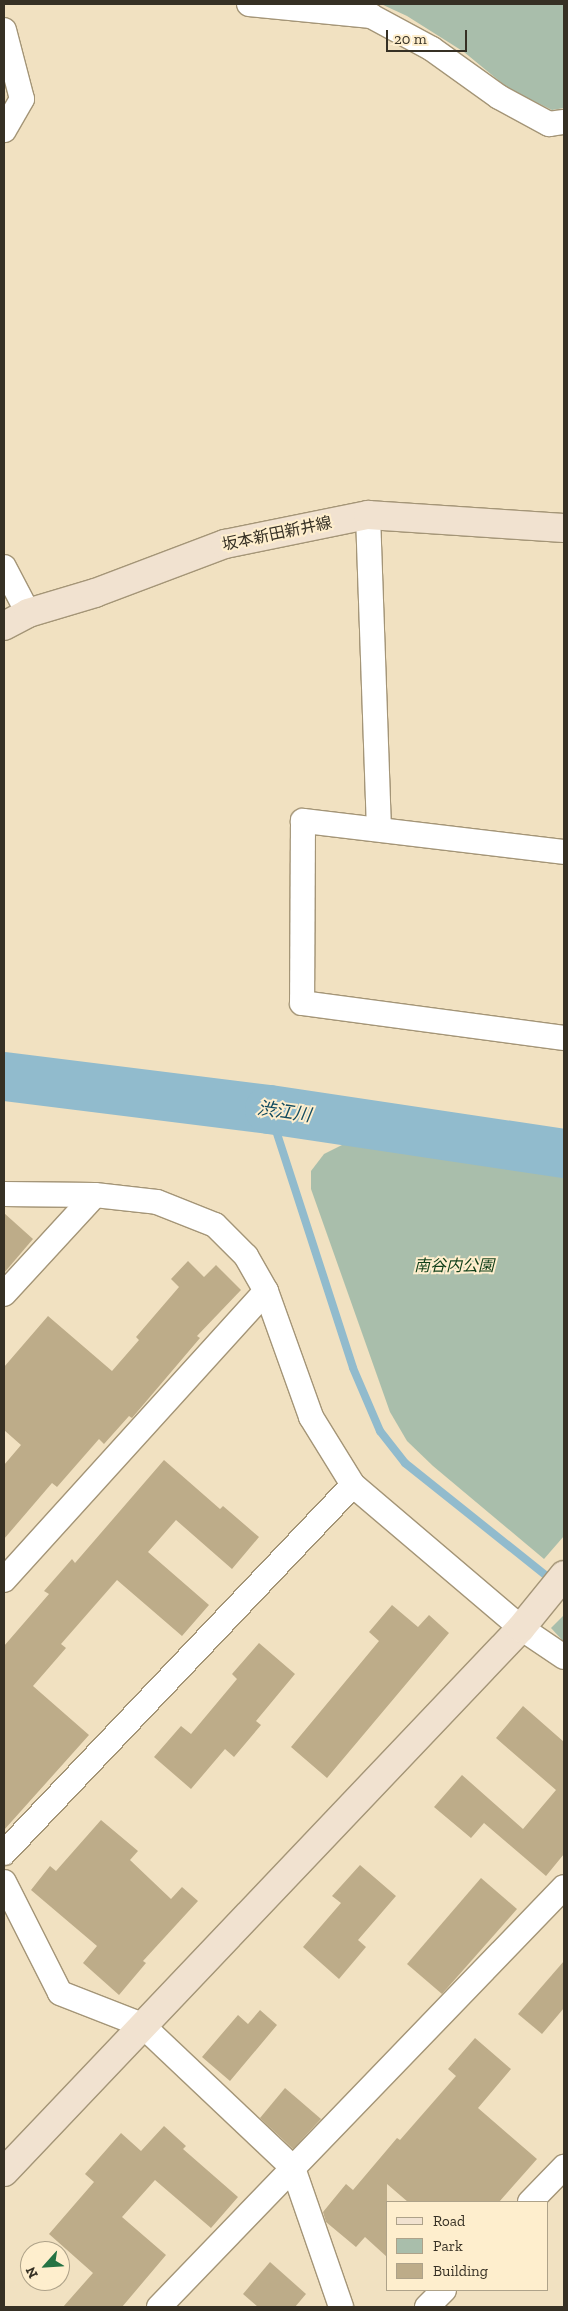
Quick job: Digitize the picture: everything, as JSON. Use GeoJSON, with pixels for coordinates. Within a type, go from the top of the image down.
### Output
{"type":"FeatureCollection","features":[{"type":"Feature","properties":{"kind":"street"},"geometry":{"type":"LineString","coordinates":[[249,4],[371,16],[432,49],[499,97],[548,124],[564,122]]}},
{"type":"Feature","properties":{"kind":"street"},"geometry":{"type":"LineString","coordinates":[[4,30],[22,99],[4,130]]}},
{"type":"Feature","properties":{"kind":"street"},"geometry":{"type":"LineString","coordinates":[[368,515],[380,829]]}},
{"type":"Feature","properties":{"kind":"street","name":"坂本新田新井線"},"geometry":{"type":"LineString","coordinates":[[4,626],[28,613],[94,593],[225,544],[368,515],[564,528]]}},
{"type":"Feature","properties":{"kind":"street"},"geometry":{"type":"LineString","coordinates":[[4,567],[28,613]]}},
{"type":"Feature","properties":{"kind":"street"},"geometry":{"type":"LineString","coordinates":[[564,852],[303,821],[302,1003],[564,1038]]}},
{"type":"Feature","properties":{"kind":"street"},"geometry":{"type":"LineString","coordinates":[[4,1194],[95,1195],[157,1202],[215,1225],[246,1256],[266,1291],[310,1417],[353,1485],[528,1619],[564,1657]]}},
{"type":"Feature","properties":{"kind":"street"},"geometry":{"type":"LineString","coordinates":[[4,1294],[95,1195]]}},
{"type":"Feature","properties":{"kind":"street"},"geometry":{"type":"LineString","coordinates":[[4,1580],[266,1291]]}},
{"type":"Feature","properties":{"kind":"street"},"geometry":{"type":"LineString","coordinates":[[4,1853],[353,1485]]}},
{"type":"Feature","properties":{"kind":"street"},"geometry":{"type":"LineString","coordinates":[[4,2172],[528,1619],[564,1575]]}},
{"type":"Feature","properties":{"kind":"street"},"geometry":{"type":"LineString","coordinates":[[4,1882],[60,1993],[142,2026],[293,2168],[341,2307]]}},
{"type":"Feature","properties":{"kind":"street"},"geometry":{"type":"LineString","coordinates":[[159,2307],[564,1887]]}},
{"type":"Feature","properties":{"kind":"street"},"geometry":{"type":"LineString","coordinates":[[531,2201],[564,2168]]}},
{"type":"Feature","properties":{"kind":"street"},"geometry":{"type":"LineString","coordinates":[[426,2307],[443,2291]]}},
{"type":"Feature","properties":{"kind":"green space"},"geometry":{"type":"Polygon","coordinates":[[[381,4],[564,4],[564,108],[552,110],[509,89],[464,52],[407,16],[381,4]]]}},
{"type":"Feature","properties":{"kind":"green space","name":"南谷内公園"},"geometry":{"type":"Polygon","coordinates":[[[356,1138],[564,1169],[564,1536],[544,1559],[433,1466],[407,1441],[390,1412],[311,1189],[311,1171],[324,1154],[356,1138]]]}},
{"type":"Feature","properties":{"kind":"green space"},"geometry":{"type":"Polygon","coordinates":[[[564,1615],[564,1642],[551,1628],[564,1615]]]}},
{"type":"Feature","properties":{"kind":"building"},"geometry":{"type":"Polygon","coordinates":[[[4,1213],[33,1239],[4,1273],[4,1213]]]}},
{"type":"Feature","properties":{"kind":"building"},"geometry":{"type":"Polygon","coordinates":[[[188,1261],[204,1277],[216,1265],[241,1290],[197,1336],[200,1338],[132,1418],[129,1416],[104,1444],[99,1439],[57,1487],[52,1483],[4,1539],[4,1465],[21,1445],[4,1430],[4,1367],[48,1316],[112,1371],[139,1340],[136,1337],[179,1287],[171,1279],[188,1261]]]}},
{"type":"Feature","properties":{"kind":"building"},"geometry":{"type":"Polygon","coordinates":[[[164,1460],[220,1509],[223,1506],[259,1537],[232,1569],[176,1520],[148,1552],[209,1605],[182,1636],[117,1580],[61,1644],[66,1648],[33,1686],[89,1735],[4,1830],[4,1646],[49,1594],[44,1591],[72,1559],[75,1563],[164,1460]]]}},
{"type":"Feature","properties":{"kind":"building"},"geometry":{"type":"Polygon","coordinates":[[[392,1605],[418,1627],[429,1615],[449,1633],[327,1778],[291,1747],[379,1641],[369,1632],[392,1605]]]}},
{"type":"Feature","properties":{"kind":"building"},"geometry":{"type":"Polygon","coordinates":[[[259,1643],[295,1674],[256,1721],[261,1725],[234,1757],[225,1749],[191,1789],[154,1757],[181,1726],[191,1734],[237,1679],[232,1674],[259,1643]]]}},
{"type":"Feature","properties":{"kind":"building"},"geometry":{"type":"Polygon","coordinates":[[[523,1706],[564,1742],[564,1854],[546,1876],[484,1823],[471,1838],[434,1807],[462,1775],[523,1829],[556,1790],[496,1738],[523,1706]]]}},
{"type":"Feature","properties":{"kind":"building"},"geometry":{"type":"Polygon","coordinates":[[[101,1820],[138,1851],[130,1860],[171,1899],[182,1887],[198,1901],[143,1961],[146,1963],[119,1995],[83,1963],[97,1946],[31,1890],[50,1866],[56,1871],[101,1820]]]}},
{"type":"Feature","properties":{"kind":"building"},"geometry":{"type":"Polygon","coordinates":[[[360,1865],[396,1896],[358,1940],[366,1947],[339,1979],[303,1947],[341,1903],[332,1896],[360,1865]]]}},
{"type":"Feature","properties":{"kind":"building"},"geometry":{"type":"Polygon","coordinates":[[[481,1878],[517,1909],[442,1994],[407,1964],[481,1878]]]}},
{"type":"Feature","properties":{"kind":"building"},"geometry":{"type":"Polygon","coordinates":[[[564,1961],[564,2008],[542,2034],[518,2014],[564,1961]]]}},
{"type":"Feature","properties":{"kind":"building"},"geometry":{"type":"Polygon","coordinates":[[[260,2010],[277,2025],[230,2081],[202,2057],[238,2015],[248,2024],[260,2010]]]}},
{"type":"Feature","properties":{"kind":"building"},"geometry":{"type":"Polygon","coordinates":[[[475,2038],[511,2069],[478,2108],[537,2159],[500,2201],[407,2201],[387,2184],[386,2256],[365,2237],[356,2247],[326,2222],[323,2212],[346,2184],[353,2190],[397,2138],[400,2140],[456,2076],[448,2069],[475,2038]]]}},
{"type":"Feature","properties":{"kind":"building"},"geometry":{"type":"Polygon","coordinates":[[[285,2088],[321,2119],[293,2149],[260,2118],[285,2088]]]}},
{"type":"Feature","properties":{"kind":"building"},"geometry":{"type":"Polygon","coordinates":[[[164,2126],[186,2146],[183,2149],[238,2197],[211,2228],[155,2180],[122,2217],[166,2255],[122,2307],[63,2307],[93,2273],[70,2253],[70,2241],[57,2241],[49,2234],[94,2182],[85,2174],[121,2133],[141,2151],[164,2126]]]}},
{"type":"Feature","properties":{"kind":"building"},"geometry":{"type":"Polygon","coordinates":[[[270,2262],[306,2294],[295,2307],[258,2307],[243,2294],[270,2262]]]}},
{"type":"Feature","properties":{"kind":"waterway","name":"渋江川"},"geometry":{"type":"LineString","coordinates":[[4,1076],[269,1109],[564,1153]]}},
{"type":"Feature","properties":{"kind":"waterway"},"geometry":{"type":"LineString","coordinates":[[269,1109],[353,1368],[380,1431],[405,1463],[553,1581]]}}]}
